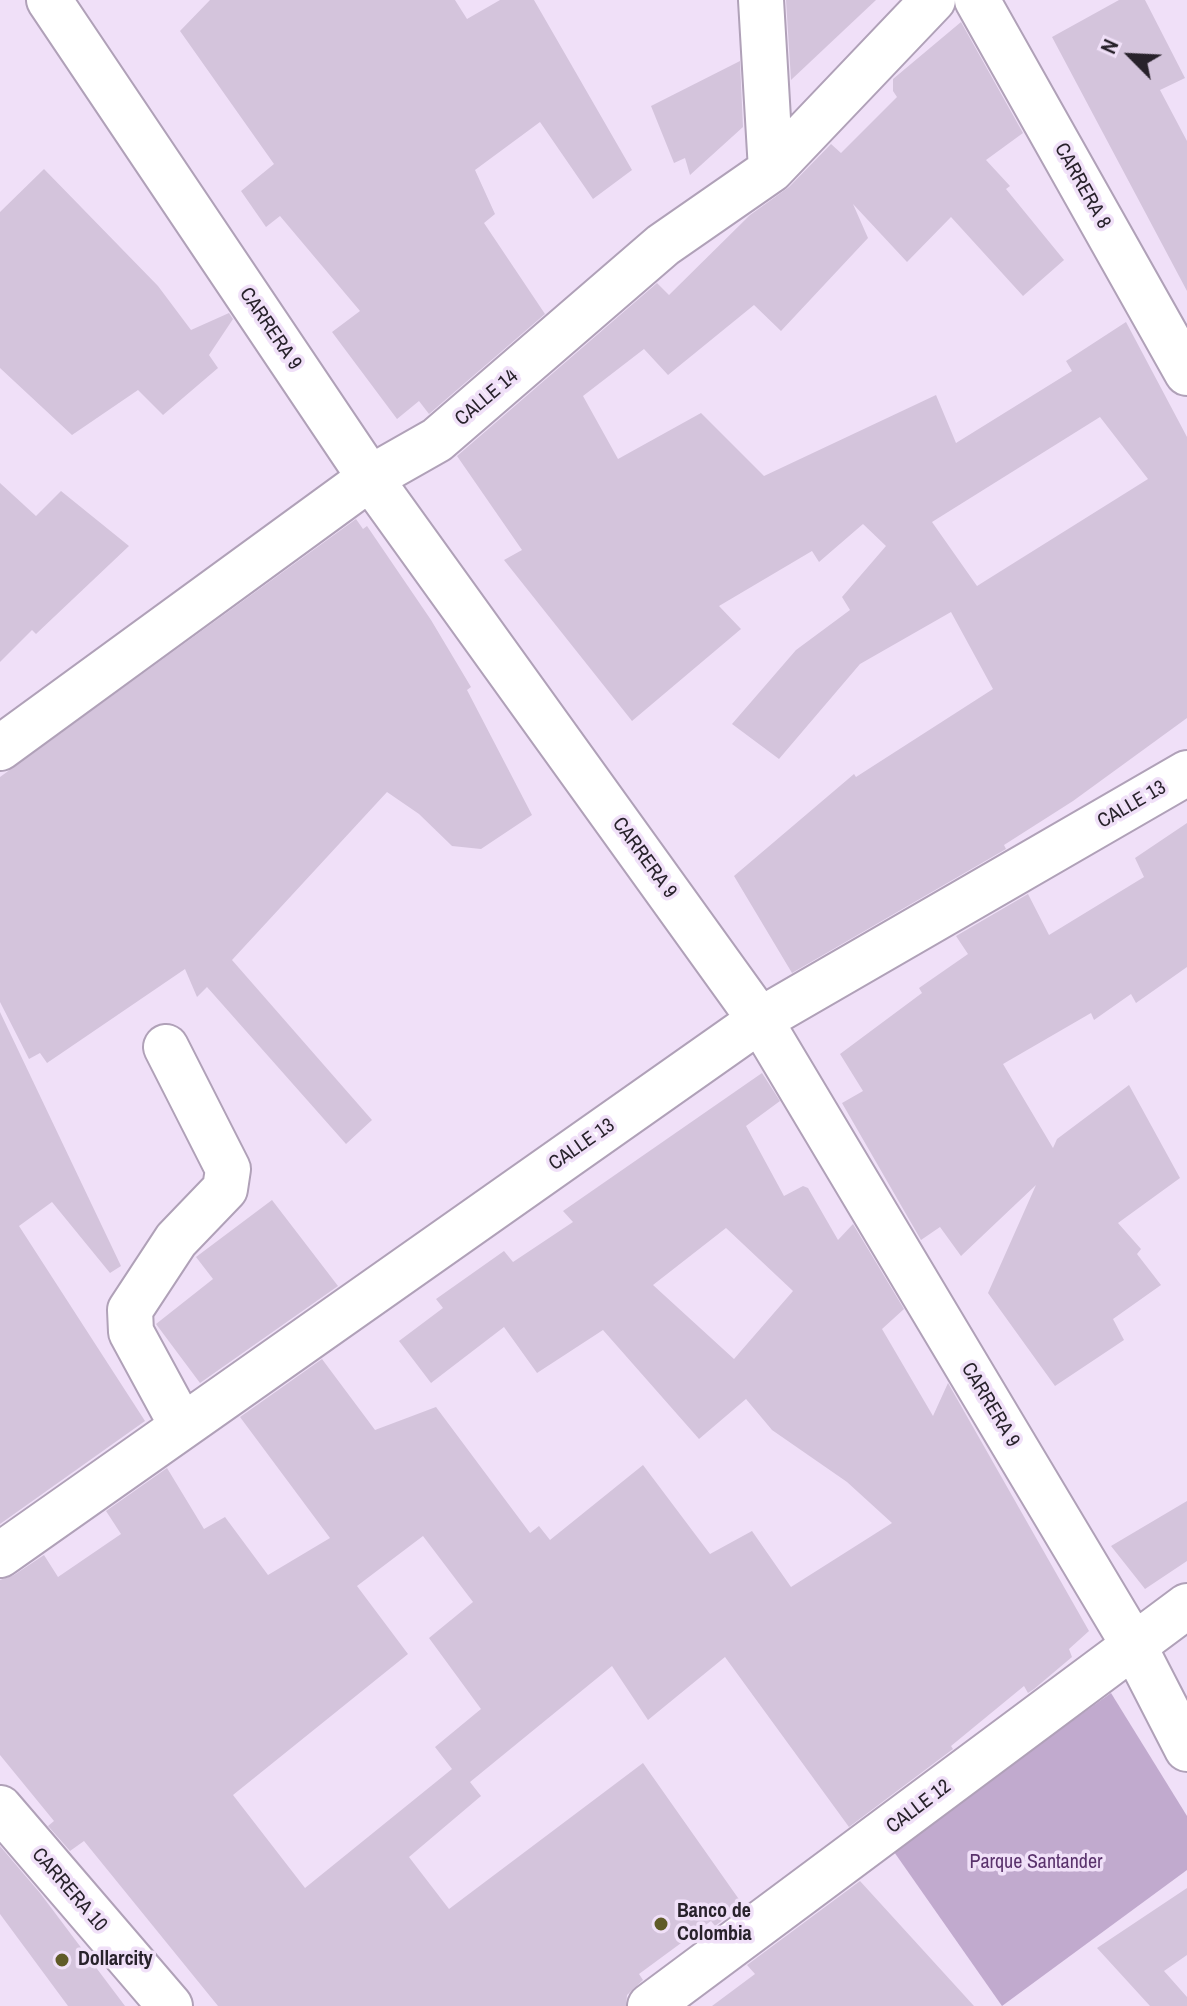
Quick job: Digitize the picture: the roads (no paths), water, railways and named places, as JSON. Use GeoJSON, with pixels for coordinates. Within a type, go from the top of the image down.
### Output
{"type":"FeatureCollection","features":[{"type":"Feature","properties":{"kind":"street","name":"CARRERA 9"},"geometry":{"type":"LineString","coordinates":[[49,0],[370,478],[760,1020],[1133,1644],[1187,1749]]}},
{"type":"Feature","properties":{"kind":"street"},"geometry":{"type":"LineString","coordinates":[[761,0],[771,170]]}},
{"type":"Feature","properties":{"kind":"street","name":"CALLE 14"},"geometry":{"type":"LineString","coordinates":[[0,748],[370,478],[437,440],[663,245],[771,170],[933,0]]}},
{"type":"Feature","properties":{"kind":"street","name":"CARRERA 8"},"geometry":{"type":"LineString","coordinates":[[977,0],[1187,373]]}},
{"type":"Feature","properties":{"kind":"street","name":"CALLE 13"},"geometry":{"type":"LineString","coordinates":[[0,1555],[760,1020],[1187,773]]}},
{"type":"Feature","properties":{"kind":"street"},"geometry":{"type":"LineString","coordinates":[[166,1047],[228,1169],[225,1189],[176,1240],[130,1310],[131,1332],[182,1426],[176,1430]]}},
{"type":"Feature","properties":{"kind":"street","name":"CALLE 12"},"geometry":{"type":"LineString","coordinates":[[650,2006],[1187,1606]]}},
{"type":"Feature","properties":{"kind":"street","name":"CARRERA 10"},"geometry":{"type":"LineString","coordinates":[[7,1832],[170,2006]]}},
{"type":"Feature","properties":{"kind":"place","name":"Banco de Colombia"},"geometry":{"type":"Point","coordinates":[661,1924]}},
{"type":"Feature","properties":{"kind":"place","name":"Dollarcity"},"geometry":{"type":"Point","coordinates":[62,1960]}},
{"type":"Feature","properties":{"kind":"park label","name":"Parque Santander"},"geometry":{"type":"Point","coordinates":[1036,1863]}}]}
